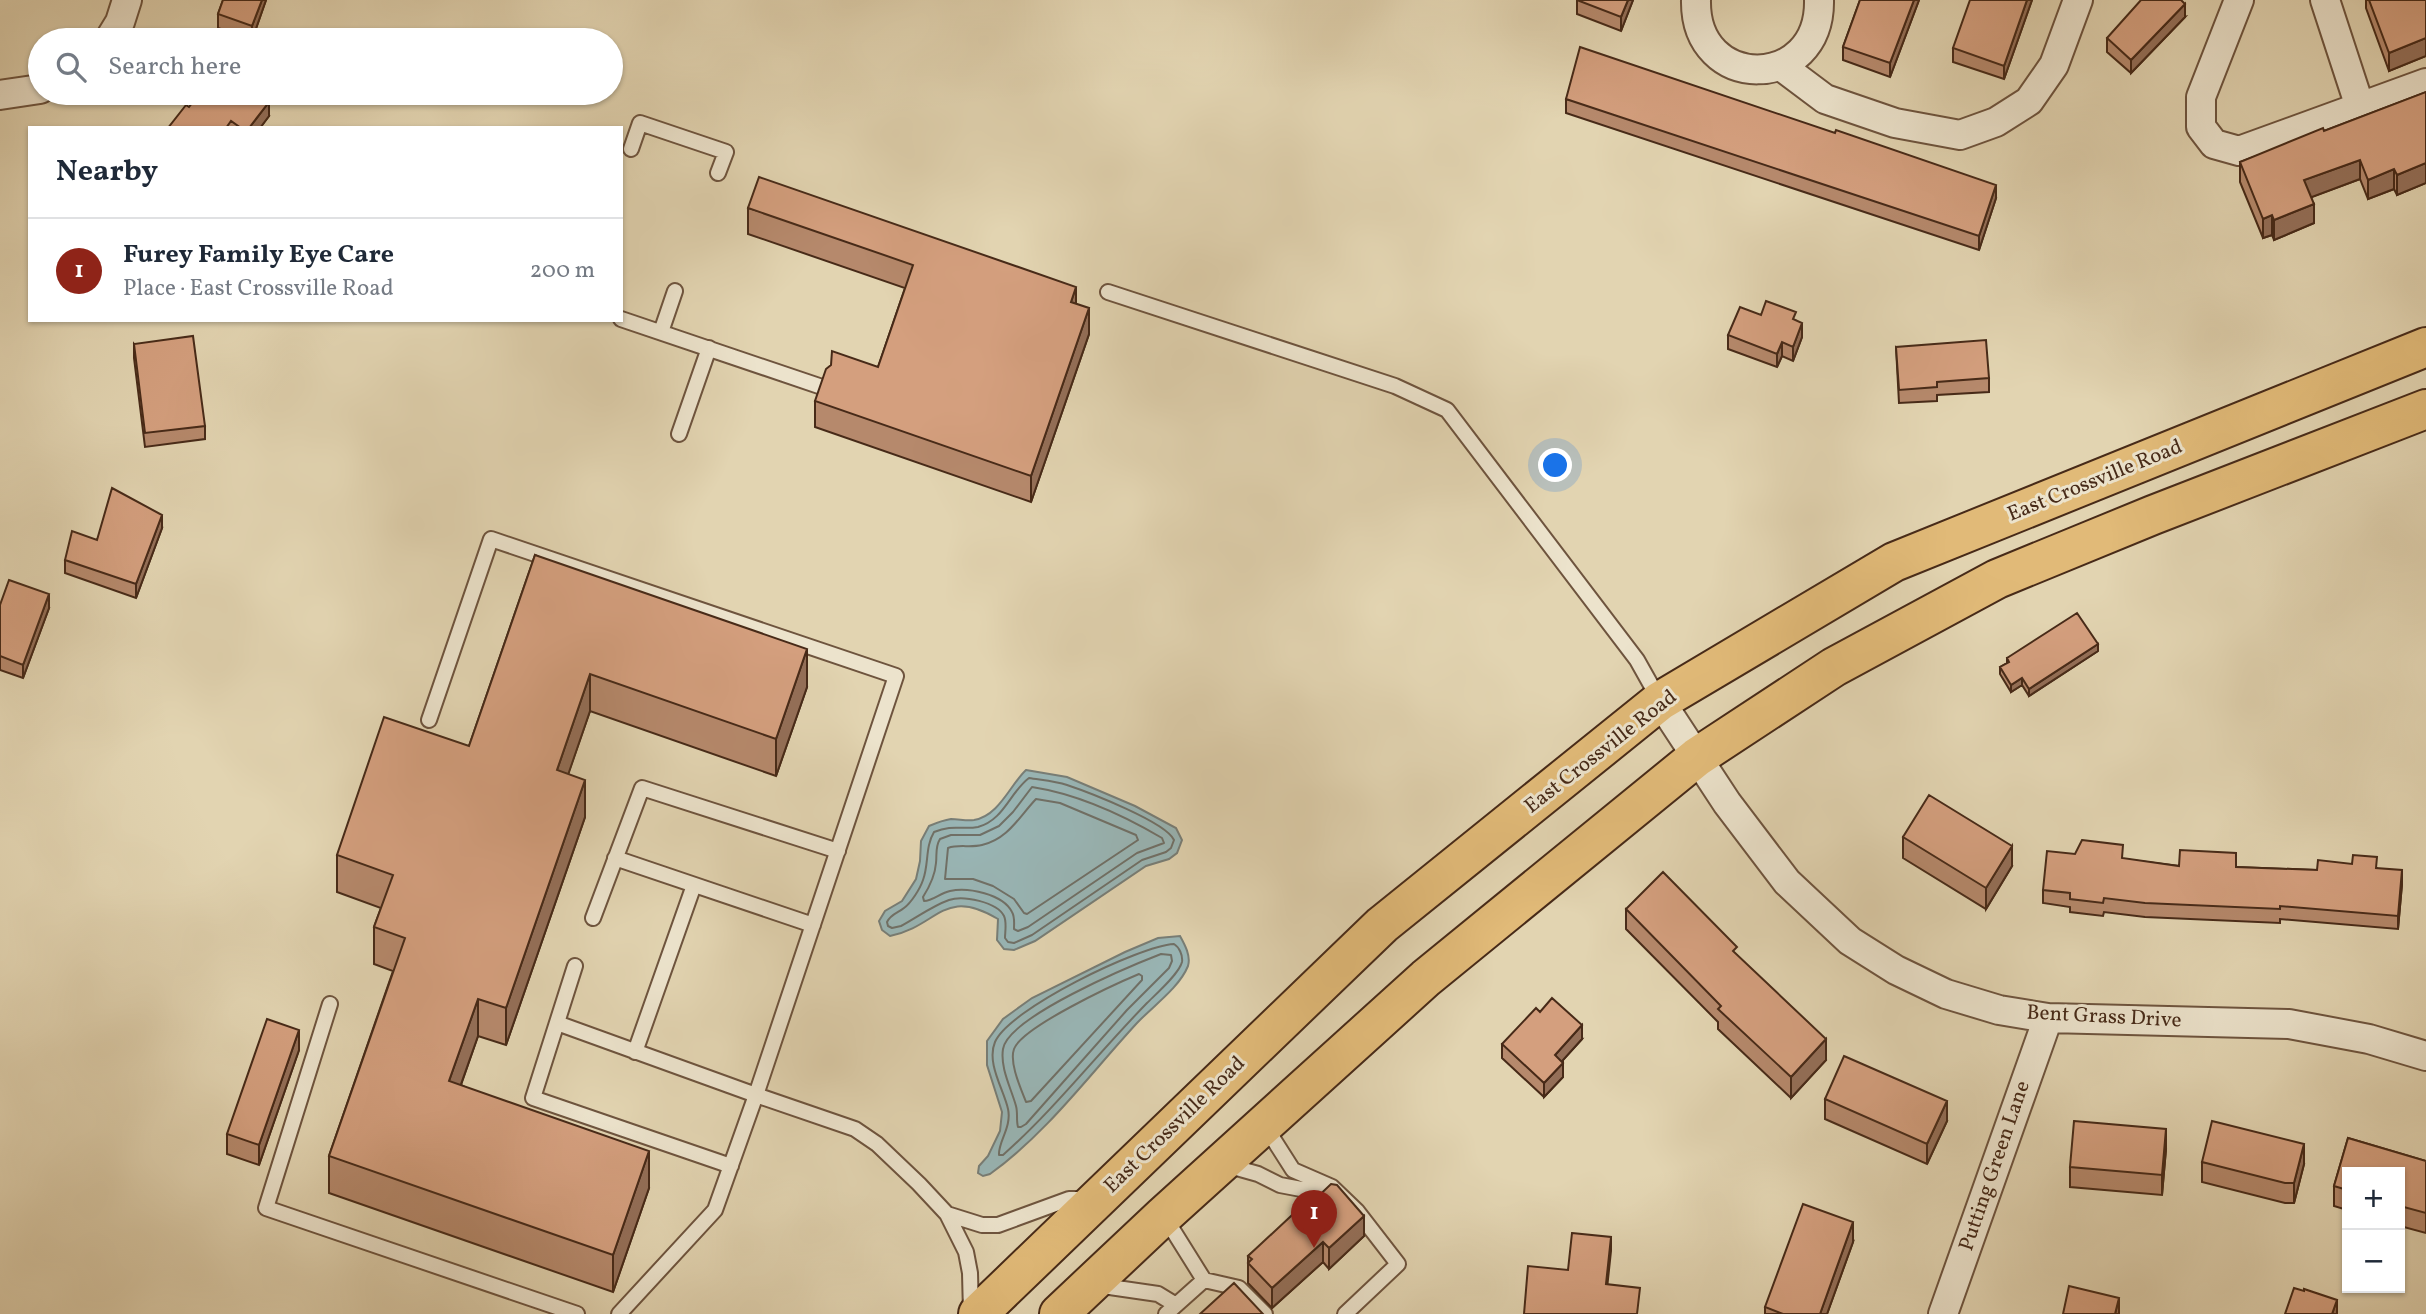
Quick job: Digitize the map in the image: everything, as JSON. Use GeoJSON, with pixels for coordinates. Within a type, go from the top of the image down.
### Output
{"type":"FeatureCollection","features":[{"type":"Feature","properties":{"kind":"main road","name":"East Crossville Road"},"geometry":{"type":"LineString","coordinates":[[978,1314],[1382,925],[1660,701],[1894,562],[2426,347]]}},
{"type":"Feature","properties":{"kind":"main road"},"geometry":{"type":"LineString","coordinates":[[1059,1314],[1426,978],[1696,758],[1833,667],[1997,579],[2426,409]]}},
{"type":"Feature","properties":{"kind":"street"},"geometry":{"type":"LineString","coordinates":[[116,28],[127,0]]}},
{"type":"Feature","properties":{"kind":"street"},"geometry":{"type":"LineString","coordinates":[[1696,0],[1700,32],[1708,46],[1733,66],[1749,70],[1766,70],[1795,58],[1814,33],[1819,0]]}},
{"type":"Feature","properties":{"kind":"street"},"geometry":{"type":"LineString","coordinates":[[1781,66],[1825,99],[1895,123],[1960,135],[1996,122],[2028,101],[2054,65],[2078,0]]}},
{"type":"Feature","properties":{"kind":"street"},"geometry":{"type":"LineString","coordinates":[[2239,0],[2201,97],[2201,127],[2214,144],[2239,150],[2426,83]]}},
{"type":"Feature","properties":{"kind":"street"},"geometry":{"type":"LineString","coordinates":[[2325,0],[2360,107]]}},
{"type":"Feature","properties":{"kind":"street"},"geometry":{"type":"LineString","coordinates":[[0,95],[28,91]]}},
{"type":"Feature","properties":{"kind":"street","name":"Bent Grass Drive"},"geometry":{"type":"LineString","coordinates":[[1660,701],[1727,803],[1787,882],[1850,941],[1896,970],[1946,993],[1999,1010],[2048,1018],[2289,1024],[2369,1039],[2426,1056]]}},
{"type":"Feature","properties":{"kind":"street","name":"Putting Green Lane"},"geometry":{"type":"LineString","coordinates":[[1943,1314],[2048,1018]]}},
{"type":"Feature","properties":{"kind":"lane"},"geometry":{"type":"LineString","coordinates":[[631,149],[640,122],[726,152],[718,173]]}},
{"type":"Feature","properties":{"kind":"lane"},"geometry":{"type":"LineString","coordinates":[[661,332],[675,291]]}},
{"type":"Feature","properties":{"kind":"lane"},"geometry":{"type":"LineString","coordinates":[[1108,292],[1395,386],[1447,410],[1637,660],[1660,701]]}},
{"type":"Feature","properties":{"kind":"lane"},"geometry":{"type":"LineString","coordinates":[[623,320],[822,387]]}},
{"type":"Feature","properties":{"kind":"lane"},"geometry":{"type":"LineString","coordinates":[[679,434],[709,348]]}},
{"type":"Feature","properties":{"kind":"lane"},"geometry":{"type":"LineString","coordinates":[[429,720],[491,538],[896,676],[715,1210],[619,1314]]}},
{"type":"Feature","properties":{"kind":"lane"},"geometry":{"type":"LineString","coordinates":[[593,918],[642,788],[838,851]]}},
{"type":"Feature","properties":{"kind":"lane"},"geometry":{"type":"LineString","coordinates":[[615,858],[813,925]]}},
{"type":"Feature","properties":{"kind":"lane"},"geometry":{"type":"LineString","coordinates":[[635,1052],[694,885]]}},
{"type":"Feature","properties":{"kind":"lane"},"geometry":{"type":"LineString","coordinates":[[575,966],[533,1098],[731,1166]]}},
{"type":"Feature","properties":{"kind":"lane"},"geometry":{"type":"LineString","coordinates":[[330,1004],[266,1208],[577,1314]]}},
{"type":"Feature","properties":{"kind":"lane"},"geometry":{"type":"LineString","coordinates":[[557,1023],[855,1129],[877,1144],[947,1214],[966,1252],[972,1314]]}},
{"type":"Feature","properties":{"kind":"lane"},"geometry":{"type":"LineString","coordinates":[[1264,1125],[1293,1170],[1332,1187],[1357,1211],[1398,1264],[1345,1314]]}},
{"type":"Feature","properties":{"kind":"lane"},"geometry":{"type":"LineString","coordinates":[[1222,1163],[1258,1174],[1280,1185],[1339,1196]]}},
{"type":"Feature","properties":{"kind":"lane"},"geometry":{"type":"LineString","coordinates":[[947,1214],[982,1225],[998,1225],[1069,1199],[1098,1199]]}},
{"type":"Feature","properties":{"kind":"lane"},"geometry":{"type":"LineString","coordinates":[[1163,1216],[1204,1280],[1239,1288],[1265,1314]]}},
{"type":"Feature","properties":{"kind":"lane"},"geometry":{"type":"LineString","coordinates":[[1091,1284],[1158,1294],[1171,1310],[1204,1280]]}},
{"type":"Feature","properties":{"kind":"water"},"geometry":{"type":"Polygon","coordinates":[[[1026,770],[1067,777],[1135,806],[1176,828],[1182,840],[1177,853],[1169,859],[1146,866],[1035,941],[1014,950],[1004,949],[997,940],[998,919],[965,906],[942,911],[906,931],[890,936],[882,930],[879,921],[885,911],[902,901],[916,879],[921,841],[929,826],[951,819],[971,820],[990,813],[1026,770]]]}},
{"type":"Feature","properties":{"kind":"water"},"geometry":{"type":"Polygon","coordinates":[[[1180,936],[1189,962],[1178,982],[1030,1140],[990,1174],[983,1176],[978,1173],[979,1166],[988,1156],[1000,1131],[1002,1112],[987,1065],[987,1041],[1003,1019],[1032,998],[1125,952],[1158,938],[1180,936]]]}},
{"type":"Feature","properties":{"kind":"building"},"geometry":{"type":"Polygon","coordinates":[[[223,0],[262,0],[252,26],[218,14],[223,0]]]}},
{"type":"Feature","properties":{"kind":"building"},"geometry":{"type":"Polygon","coordinates":[[[1577,0],[1628,0],[1621,17],[1577,0]]]}},
{"type":"Feature","properties":{"kind":"building"},"geometry":{"type":"Polygon","coordinates":[[[1860,0],[1914,0],[1890,63],[1843,47],[1860,0]]]}},
{"type":"Feature","properties":{"kind":"building"},"geometry":{"type":"Polygon","coordinates":[[[1970,0],[2027,0],[2004,66],[1953,48],[1970,0]]]}},
{"type":"Feature","properties":{"kind":"building"},"geometry":{"type":"Polygon","coordinates":[[[2141,0],[2181,0],[2185,4],[2131,60],[2107,38],[2141,0]]]}},
{"type":"Feature","properties":{"kind":"building"},"geometry":{"type":"Polygon","coordinates":[[[2369,0],[2426,0],[2426,38],[2389,53],[2369,0]]]}},
{"type":"Feature","properties":{"kind":"building"},"geometry":{"type":"Polygon","coordinates":[[[1580,47],[1996,185],[1979,236],[1566,99],[1580,47]]]}},
{"type":"Feature","properties":{"kind":"building"},"geometry":{"type":"Polygon","coordinates":[[[2426,92],[2426,163],[2397,175],[2394,169],[2368,180],[2360,160],[2304,180],[2314,204],[2274,220],[2272,215],[2263,219],[2240,162],[2323,128],[2324,131],[2426,92]]]}},
{"type":"Feature","properties":{"kind":"building"},"geometry":{"type":"Polygon","coordinates":[[[186,105],[267,105],[251,126],[238,126],[231,121],[227,126],[170,126],[186,105]]]}},
{"type":"Feature","properties":{"kind":"building"},"geometry":{"type":"Polygon","coordinates":[[[759,177],[1076,287],[1071,302],[1089,308],[1031,476],[815,401],[826,369],[831,365],[832,351],[878,367],[913,265],[748,208],[759,177]]]}},
{"type":"Feature","properties":{"kind":"building"},"geometry":{"type":"Polygon","coordinates":[[[1766,301],[1796,312],[1793,319],[1802,323],[1793,347],[1782,342],[1777,354],[1728,335],[1740,307],[1761,315],[1766,301]]]}},
{"type":"Feature","properties":{"kind":"building"},"geometry":{"type":"Polygon","coordinates":[[[193,336],[205,426],[145,433],[134,344],[193,336]]]}},
{"type":"Feature","properties":{"kind":"building"},"geometry":{"type":"Polygon","coordinates":[[[1986,340],[1989,378],[1937,382],[1937,387],[1899,390],[1896,347],[1986,340]]]}},
{"type":"Feature","properties":{"kind":"building"},"geometry":{"type":"Polygon","coordinates":[[[112,488],[162,515],[136,584],[65,560],[72,531],[97,540],[112,488]]]}},
{"type":"Feature","properties":{"kind":"building"},"geometry":{"type":"Polygon","coordinates":[[[535,555],[807,649],[776,739],[590,674],[557,770],[585,780],[506,1008],[478,999],[449,1081],[649,1151],[613,1255],[329,1156],[405,938],[374,927],[393,875],[337,855],[384,717],[469,746],[535,555]]]}},
{"type":"Feature","properties":{"kind":"building"},"geometry":{"type":"Polygon","coordinates":[[[9,580],[49,594],[23,665],[0,656],[0,605],[9,580]]]}},
{"type":"Feature","properties":{"kind":"building"},"geometry":{"type":"Polygon","coordinates":[[[2077,613],[2098,644],[2029,689],[2022,678],[2011,685],[2000,667],[2009,662],[2007,658],[2077,613]]]}},
{"type":"Feature","properties":{"kind":"building"},"geometry":{"type":"Polygon","coordinates":[[[1929,795],[2012,846],[1986,888],[1903,837],[1929,795]]]}},
{"type":"Feature","properties":{"kind":"building"},"geometry":{"type":"Polygon","coordinates":[[[2082,840],[2123,845],[2122,858],[2179,866],[2180,850],[2236,853],[2236,867],[2317,870],[2318,860],[2352,864],[2353,855],[2377,857],[2376,868],[2402,870],[2398,916],[2280,906],[2280,909],[2145,903],[2104,898],[2103,903],[2070,899],[2070,893],[2043,890],[2047,851],[2075,854],[2082,840]]]}},
{"type":"Feature","properties":{"kind":"building"},"geometry":{"type":"Polygon","coordinates":[[[1663,872],[1737,947],[1733,951],[1826,1039],[1791,1077],[1718,1009],[1721,1006],[1626,909],[1663,872]]]}},
{"type":"Feature","properties":{"kind":"building"},"geometry":{"type":"Polygon","coordinates":[[[1552,998],[1582,1025],[1555,1055],[1563,1063],[1544,1083],[1502,1044],[1536,1008],[1540,1012],[1552,998]]]}},
{"type":"Feature","properties":{"kind":"building"},"geometry":{"type":"Polygon","coordinates":[[[267,1019],[299,1030],[259,1145],[227,1134],[267,1019]]]}},
{"type":"Feature","properties":{"kind":"building"},"geometry":{"type":"Polygon","coordinates":[[[1844,1056],[1947,1101],[1927,1144],[1825,1099],[1844,1056]]]}},
{"type":"Feature","properties":{"kind":"building"},"geometry":{"type":"Polygon","coordinates":[[[2074,1121],[2166,1129],[2162,1175],[2070,1167],[2074,1121]]]}},
{"type":"Feature","properties":{"kind":"building"},"geometry":{"type":"Polygon","coordinates":[[[2212,1121],[2304,1144],[2294,1183],[2202,1162],[2212,1121]]]}},
{"type":"Feature","properties":{"kind":"building"},"geometry":{"type":"Polygon","coordinates":[[[2348,1138],[2426,1161],[2426,1213],[2405,1207],[2405,1167],[2342,1167],[2342,1188],[2334,1186],[2348,1138]]]}},
{"type":"Feature","properties":{"kind":"building"},"geometry":{"type":"Polygon","coordinates":[[[1331,1184],[1337,1185],[1364,1216],[1329,1248],[1323,1242],[1272,1288],[1248,1263],[1252,1259],[1248,1256],[1305,1203],[1308,1206],[1331,1184]]]}},
{"type":"Feature","properties":{"kind":"building"},"geometry":{"type":"Polygon","coordinates":[[[1803,1204],[1853,1222],[1820,1314],[1783,1314],[1765,1307],[1803,1204]]]}},
{"type":"Feature","properties":{"kind":"building"},"geometry":{"type":"Polygon","coordinates":[[[1572,1233],[1611,1237],[1606,1284],[1640,1288],[1637,1314],[1524,1314],[1528,1266],[1568,1270],[1572,1233]]]}},
{"type":"Feature","properties":{"kind":"building"},"geometry":{"type":"Polygon","coordinates":[[[1234,1283],[1263,1314],[1200,1314],[1234,1283]]]}},
{"type":"Feature","properties":{"kind":"building"},"geometry":{"type":"Polygon","coordinates":[[[2069,1286],[2119,1298],[2115,1314],[2063,1314],[2069,1286]]]}},
{"type":"Feature","properties":{"kind":"building"},"geometry":{"type":"Polygon","coordinates":[[[2294,1288],[2337,1300],[2332,1314],[2285,1314],[2294,1288]]]}},
{"type":"Feature","properties":{"kind":"place","name":"Furey Family Eye Care"},"geometry":{"type":"Point","coordinates":[1314,1248]}}]}
